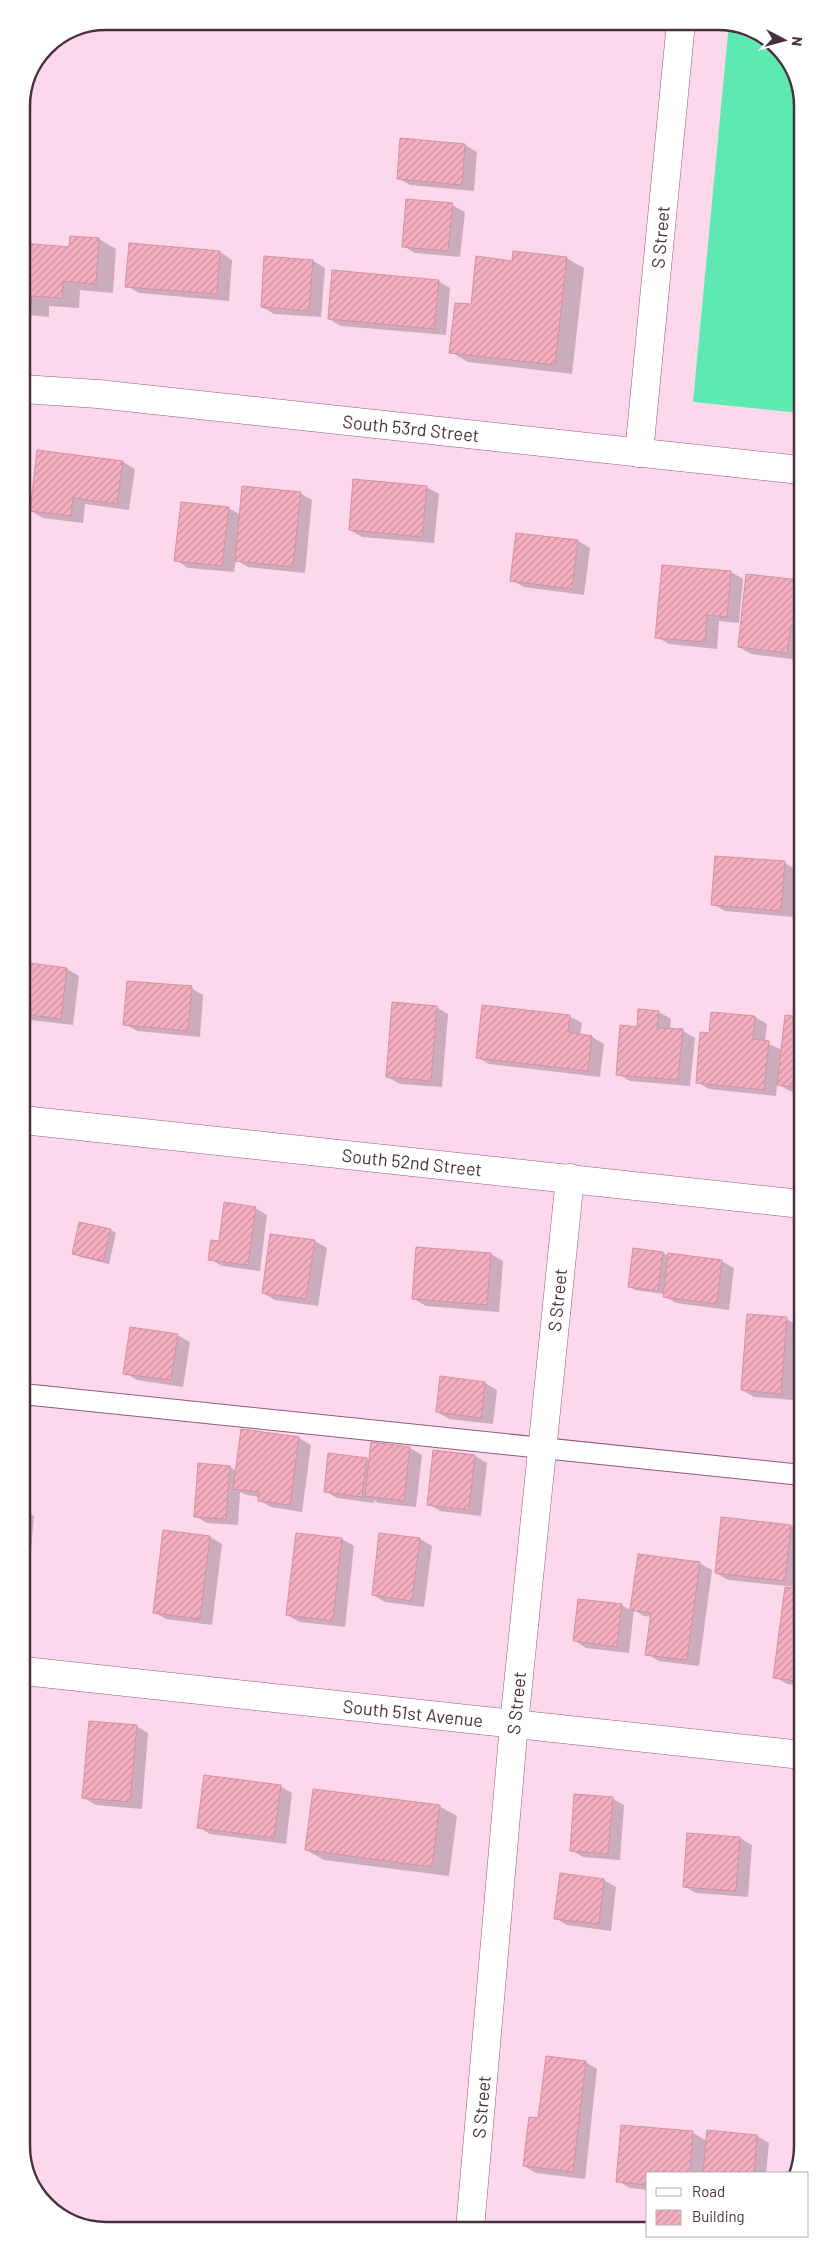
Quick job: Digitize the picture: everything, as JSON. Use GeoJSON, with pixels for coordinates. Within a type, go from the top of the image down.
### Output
{"type":"FeatureCollection","features":[{"type":"Feature","properties":{"kind":"street","name":"S Street"},"geometry":{"type":"LineString","coordinates":[[639,453],[680,30]]}},
{"type":"Feature","properties":{"kind":"street","name":"South 53rd Street"},"geometry":{"type":"LineString","coordinates":[[30,390],[98,394],[794,469]]}},
{"type":"Feature","properties":{"kind":"street","name":"South 52nd Street"},"geometry":{"type":"LineString","coordinates":[[30,1121],[794,1203]]}},
{"type":"Feature","properties":{"kind":"street","name":"S Street"},"geometry":{"type":"LineString","coordinates":[[471,2222],[514,1724],[570,1178]]}},
{"type":"Feature","properties":{"kind":"street","name":"South 51st Avenue"},"geometry":{"type":"LineString","coordinates":[[30,1672],[794,1755]]}},
{"type":"Feature","properties":{"kind":"lane"},"geometry":{"type":"LineString","coordinates":[[30,1395],[794,1474]]}},
{"type":"Feature","properties":{"kind":"green space"},"geometry":{"type":"Polygon","coordinates":[[[728,31],[747,36],[759,42],[759,65],[782,65],[793,96],[794,412],[693,402],[728,31]]]}},
{"type":"Feature","properties":{"kind":"building"},"geometry":{"type":"Polygon","coordinates":[[[400,138],[465,144],[462,185],[397,179],[400,138]]]}},
{"type":"Feature","properties":{"kind":"building"},"geometry":{"type":"Polygon","coordinates":[[[406,199],[453,203],[448,251],[402,247],[406,199]]]}},
{"type":"Feature","properties":{"kind":"building"},"geometry":{"type":"Polygon","coordinates":[[[70,236],[99,238],[96,284],[63,281],[62,298],[32,296],[30,307],[30,244],[69,247],[70,236]]]}},
{"type":"Feature","properties":{"kind":"building"},"geometry":{"type":"Polygon","coordinates":[[[129,243],[220,251],[217,294],[125,287],[129,243]]]}},
{"type":"Feature","properties":{"kind":"building"},"geometry":{"type":"Polygon","coordinates":[[[513,251],[567,257],[555,365],[449,353],[455,303],[471,304],[476,256],[512,261],[513,251]]]}},
{"type":"Feature","properties":{"kind":"building"},"geometry":{"type":"Polygon","coordinates":[[[264,256],[313,260],[309,311],[261,307],[264,256]]]}},
{"type":"Feature","properties":{"kind":"building"},"geometry":{"type":"Polygon","coordinates":[[[332,270],[439,280],[434,329],[328,319],[332,270]]]}},
{"type":"Feature","properties":{"kind":"building"},"geometry":{"type":"Polygon","coordinates":[[[37,450],[123,461],[117,504],[73,498],[71,516],[30,511],[37,450]]]}},
{"type":"Feature","properties":{"kind":"building"},"geometry":{"type":"Polygon","coordinates":[[[353,479],[427,486],[422,537],[349,530],[353,479]]]}},
{"type":"Feature","properties":{"kind":"building"},"geometry":{"type":"Polygon","coordinates":[[[242,486],[301,492],[293,567],[235,561],[242,486]]]}},
{"type":"Feature","properties":{"kind":"building"},"geometry":{"type":"Polygon","coordinates":[[[181,502],[229,507],[222,566],[174,561],[181,502]]]}},
{"type":"Feature","properties":{"kind":"building"},"geometry":{"type":"Polygon","coordinates":[[[516,533],[578,540],[572,589],[510,581],[516,533]]]}},
{"type":"Feature","properties":{"kind":"building"},"geometry":{"type":"Polygon","coordinates":[[[662,565],[731,571],[727,617],[707,615],[705,642],[655,638],[662,565]]]}},
{"type":"Feature","properties":{"kind":"building"},"geometry":{"type":"Polygon","coordinates":[[[746,574],[794,579],[794,625],[791,625],[787,653],[738,647],[746,574]]]}},
{"type":"Feature","properties":{"kind":"building"},"geometry":{"type":"Polygon","coordinates":[[[715,856],[785,861],[781,911],[711,905],[715,856]]]}},
{"type":"Feature","properties":{"kind":"building"},"geometry":{"type":"Polygon","coordinates":[[[30,963],[67,968],[61,1019],[30,1015],[30,963]]]}},
{"type":"Feature","properties":{"kind":"building"},"geometry":{"type":"Polygon","coordinates":[[[127,981],[192,986],[188,1031],[123,1025],[127,981]]]}},
{"type":"Feature","properties":{"kind":"building"},"geometry":{"type":"Polygon","coordinates":[[[392,1002],[437,1006],[431,1081],[386,1077],[392,1002]]]}},
{"type":"Feature","properties":{"kind":"building"},"geometry":{"type":"Polygon","coordinates":[[[482,1005],[570,1015],[568,1032],[592,1036],[588,1071],[476,1058],[482,1005]]]}},
{"type":"Feature","properties":{"kind":"building"},"geometry":{"type":"Polygon","coordinates":[[[638,1009],[659,1011],[657,1028],[683,1029],[678,1080],[616,1075],[620,1025],[637,1027],[638,1009]]]}},
{"type":"Feature","properties":{"kind":"building"},"geometry":{"type":"Polygon","coordinates":[[[711,1012],[755,1016],[753,1039],[769,1041],[764,1090],[696,1083],[700,1032],[709,1033],[711,1012]]]}},
{"type":"Feature","properties":{"kind":"building"},"geometry":{"type":"Polygon","coordinates":[[[785,1015],[794,1016],[794,1087],[777,1085],[785,1015]]]}},
{"type":"Feature","properties":{"kind":"building"},"geometry":{"type":"Polygon","coordinates":[[[224,1202],[256,1207],[248,1265],[208,1260],[211,1240],[219,1241],[224,1202]]]}},
{"type":"Feature","properties":{"kind":"building"},"geometry":{"type":"Polygon","coordinates":[[[79,1222],[111,1229],[103,1261],[72,1254],[79,1222]]]}},
{"type":"Feature","properties":{"kind":"building"},"geometry":{"type":"Polygon","coordinates":[[[270,1234],[315,1240],[306,1299],[262,1293],[270,1234]]]}},
{"type":"Feature","properties":{"kind":"building"},"geometry":{"type":"Polygon","coordinates":[[[416,1247],[491,1253],[487,1305],[412,1299],[416,1247]]]}},
{"type":"Feature","properties":{"kind":"building"},"geometry":{"type":"Polygon","coordinates":[[[633,1248],[663,1252],[658,1291],[628,1287],[633,1248]]]}},
{"type":"Feature","properties":{"kind":"building"},"geometry":{"type":"Polygon","coordinates":[[[668,1253],[722,1260],[717,1304],[663,1297],[668,1253]]]}},
{"type":"Feature","properties":{"kind":"building"},"geometry":{"type":"Polygon","coordinates":[[[747,1314],[787,1317],[781,1394],[741,1390],[747,1314]]]}},
{"type":"Feature","properties":{"kind":"building"},"geometry":{"type":"Polygon","coordinates":[[[130,1327],[178,1334],[171,1380],[123,1374],[130,1327]]]}},
{"type":"Feature","properties":{"kind":"building"},"geometry":{"type":"Polygon","coordinates":[[[440,1376],[485,1382],[481,1418],[436,1412],[440,1376]]]}},
{"type":"Feature","properties":{"kind":"building"},"geometry":{"type":"Polygon","coordinates":[[[241,1429],[299,1437],[290,1505],[258,1501],[259,1492],[233,1489],[241,1429]]]}},
{"type":"Feature","properties":{"kind":"building"},"geometry":{"type":"Polygon","coordinates":[[[371,1442],[410,1447],[404,1501],[365,1496],[371,1442]]]}},
{"type":"Feature","properties":{"kind":"building"},"geometry":{"type":"Polygon","coordinates":[[[433,1450],[475,1455],[469,1510],[427,1505],[433,1450]]]}},
{"type":"Feature","properties":{"kind":"building"},"geometry":{"type":"Polygon","coordinates":[[[328,1453],[367,1458],[362,1497],[324,1492],[328,1453]]]}},
{"type":"Feature","properties":{"kind":"building"},"geometry":{"type":"Polygon","coordinates":[[[198,1463],[230,1466],[226,1519],[194,1517],[198,1463]]]}},
{"type":"Feature","properties":{"kind":"building"},"geometry":{"type":"Polygon","coordinates":[[[721,1517],[791,1525],[785,1581],[715,1573],[721,1517]]]}},
{"type":"Feature","properties":{"kind":"building"},"geometry":{"type":"Polygon","coordinates":[[[163,1530],[210,1536],[200,1619],[153,1613],[163,1530]]]}},
{"type":"Feature","properties":{"kind":"building"},"geometry":{"type":"Polygon","coordinates":[[[296,1533],[342,1538],[333,1621],[286,1615],[296,1533]]]}},
{"type":"Feature","properties":{"kind":"building"},"geometry":{"type":"Polygon","coordinates":[[[379,1533],[420,1538],[412,1601],[372,1595],[379,1533]]]}},
{"type":"Feature","properties":{"kind":"building"},"geometry":{"type":"Polygon","coordinates":[[[638,1554],[700,1562],[687,1660],[645,1655],[651,1613],[630,1610],[638,1554]]]}},
{"type":"Feature","properties":{"kind":"building"},"geometry":{"type":"Polygon","coordinates":[[[785,1587],[794,1588],[794,1681],[773,1678],[785,1587]]]}},
{"type":"Feature","properties":{"kind":"building"},"geometry":{"type":"Polygon","coordinates":[[[578,1599],[622,1604],[617,1647],[573,1641],[578,1599]]]}},
{"type":"Feature","properties":{"kind":"building"},"geometry":{"type":"Polygon","coordinates":[[[89,1721],[137,1725],[130,1802],[82,1798],[89,1721]]]}},
{"type":"Feature","properties":{"kind":"building"},"geometry":{"type":"Polygon","coordinates":[[[204,1775],[281,1785],[274,1838],[197,1828],[204,1775]]]}},
{"type":"Feature","properties":{"kind":"building"},"geometry":{"type":"Polygon","coordinates":[[[313,1789],[440,1805],[432,1867],[305,1850],[313,1789]]]}},
{"type":"Feature","properties":{"kind":"building"},"geometry":{"type":"Polygon","coordinates":[[[574,1794],[613,1797],[608,1854],[570,1851],[574,1794]]]}},
{"type":"Feature","properties":{"kind":"building"},"geometry":{"type":"Polygon","coordinates":[[[687,1833],[740,1837],[736,1891],[683,1887],[687,1833]]]}},
{"type":"Feature","properties":{"kind":"building"},"geometry":{"type":"Polygon","coordinates":[[[560,1873],[604,1879],[599,1924],[554,1919],[560,1873]]]}},
{"type":"Feature","properties":{"kind":"building"},"geometry":{"type":"Polygon","coordinates":[[[546,2056],[586,2061],[573,2172],[523,2166],[529,2117],[538,2118],[546,2056]]]}},
{"type":"Feature","properties":{"kind":"building"},"geometry":{"type":"Polygon","coordinates":[[[621,2125],[693,2131],[690,2172],[646,2172],[646,2185],[616,2182],[621,2125]]]}},
{"type":"Feature","properties":{"kind":"building"},"geometry":{"type":"Polygon","coordinates":[[[707,2130],[757,2135],[754,2172],[703,2172],[707,2130]]]}}]}
